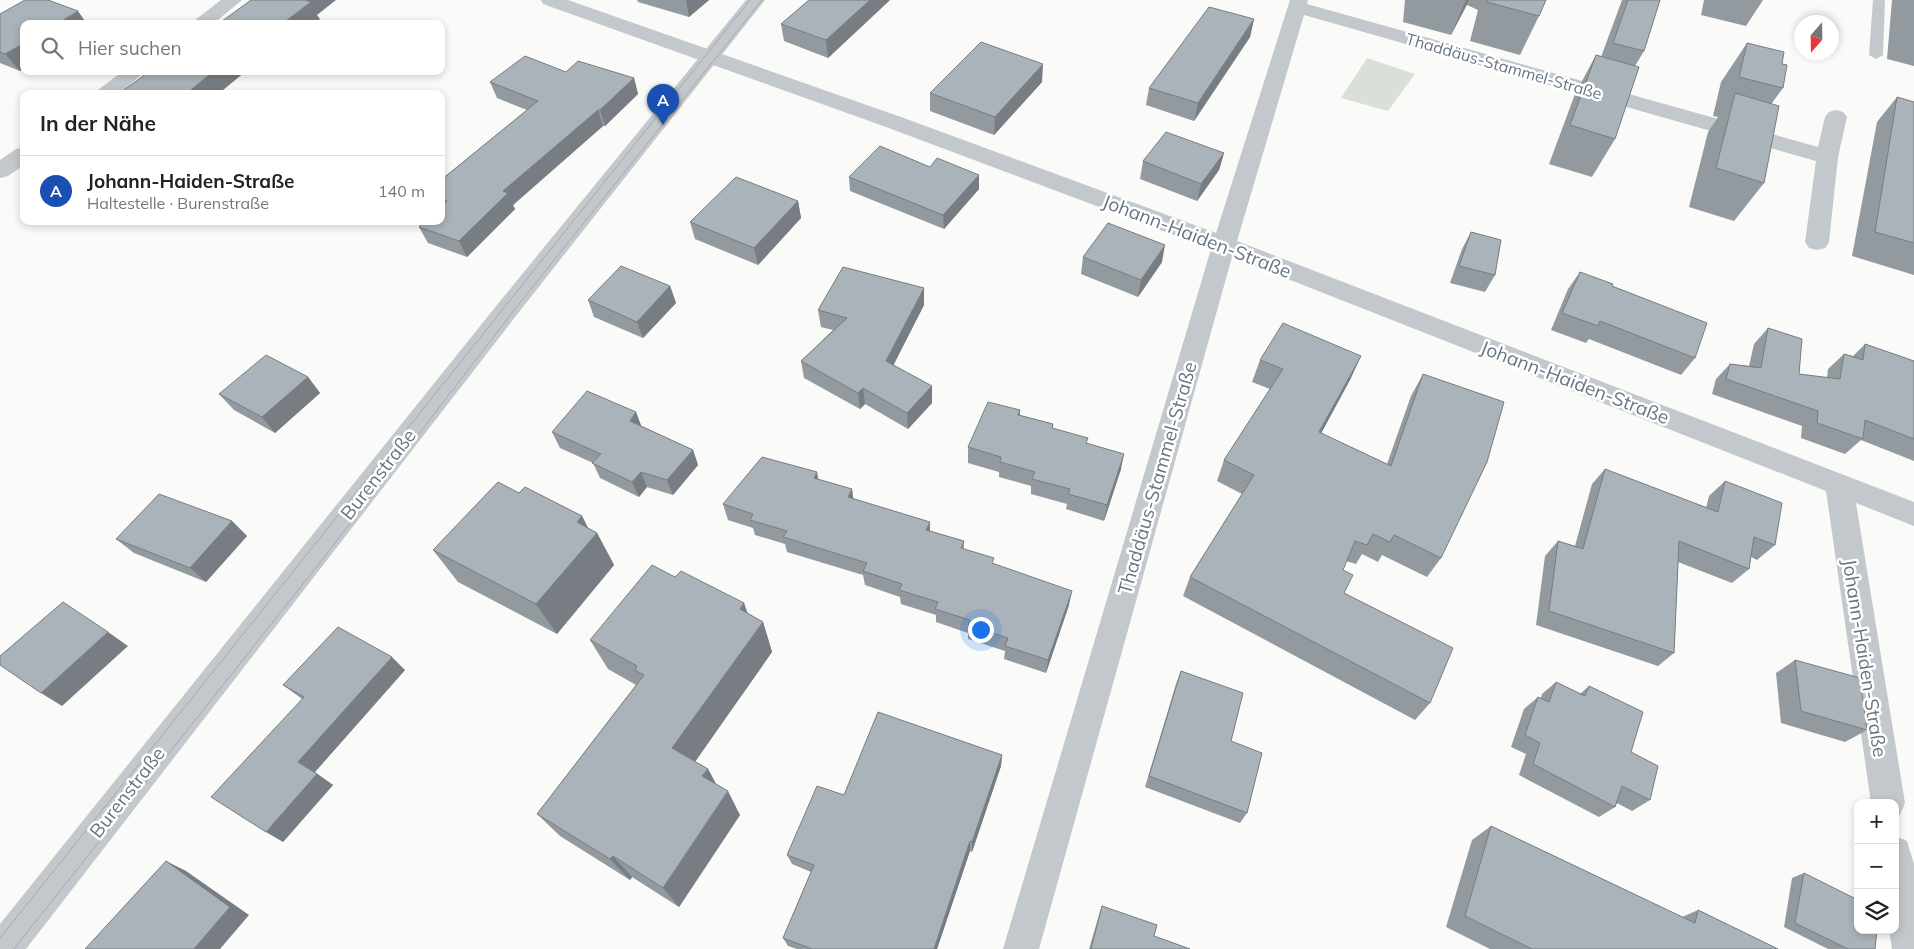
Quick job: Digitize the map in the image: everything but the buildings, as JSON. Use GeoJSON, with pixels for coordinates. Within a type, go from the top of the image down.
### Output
{"type":"FeatureCollection","features":[{"type":"Feature","properties":{"kind":"street"},"geometry":{"type":"LineString","coordinates":[[206,20],[233,0]]}},
{"type":"Feature","properties":{"kind":"street","name":"Johann-Haiden-Straße"},"geometry":{"type":"LineString","coordinates":[[550,0],[711,56],[1224,245],[1914,514]]}},
{"type":"Feature","properties":{"kind":"street","name":"Burenstraße"},"geometry":{"type":"LineString","coordinates":[[2,949],[510,306],[756,0]]}},
{"type":"Feature","properties":{"kind":"street","name":"Thaddäus-Stammel-Straße"},"geometry":{"type":"LineString","coordinates":[[1021,949],[1224,245],[1298,4],[1827,157]]}},
{"type":"Feature","properties":{"kind":"street"},"geometry":{"type":"LineString","coordinates":[[110,90],[131,75]]}},
{"type":"Feature","properties":{"kind":"street"},"geometry":{"type":"LineString","coordinates":[[1817,242],[1827,157],[1836,117]]}},
{"type":"Feature","properties":{"kind":"street"},"geometry":{"type":"LineString","coordinates":[[0,171],[20,157]]}},
{"type":"Feature","properties":{"kind":"street","name":"Johann-Haiden-Straße"},"geometry":{"type":"LineString","coordinates":[[1839,484],[1887,799]]}},
{"type":"Feature","properties":{"kind":"street"},"geometry":{"type":"LineString","coordinates":[[1899,879],[1910,949]]}},
{"type":"Feature","properties":{"kind":"lane"},"geometry":{"type":"LineString","coordinates":[[1876,55],[1878,0]]}},
{"type":"Feature","properties":{"kind":"shaded area"},"geometry":{"type":"Polygon","coordinates":[[[1367,58],[1415,74],[1388,111],[1341,98],[1367,58]]]}},
{"type":"Feature","properties":{"kind":"tram line"},"geometry":{"type":"LineString","coordinates":[[0,938],[750,0]]}},
{"type":"Feature","properties":{"kind":"tram line"},"geometry":{"type":"LineString","coordinates":[[14,949],[318,565],[515,309],[762,0]]}},
{"type":"Feature","properties":{"kind":"place","name":"Johann-Haiden-Straße"},"geometry":{"type":"Point","coordinates":[663,125]}}]}
